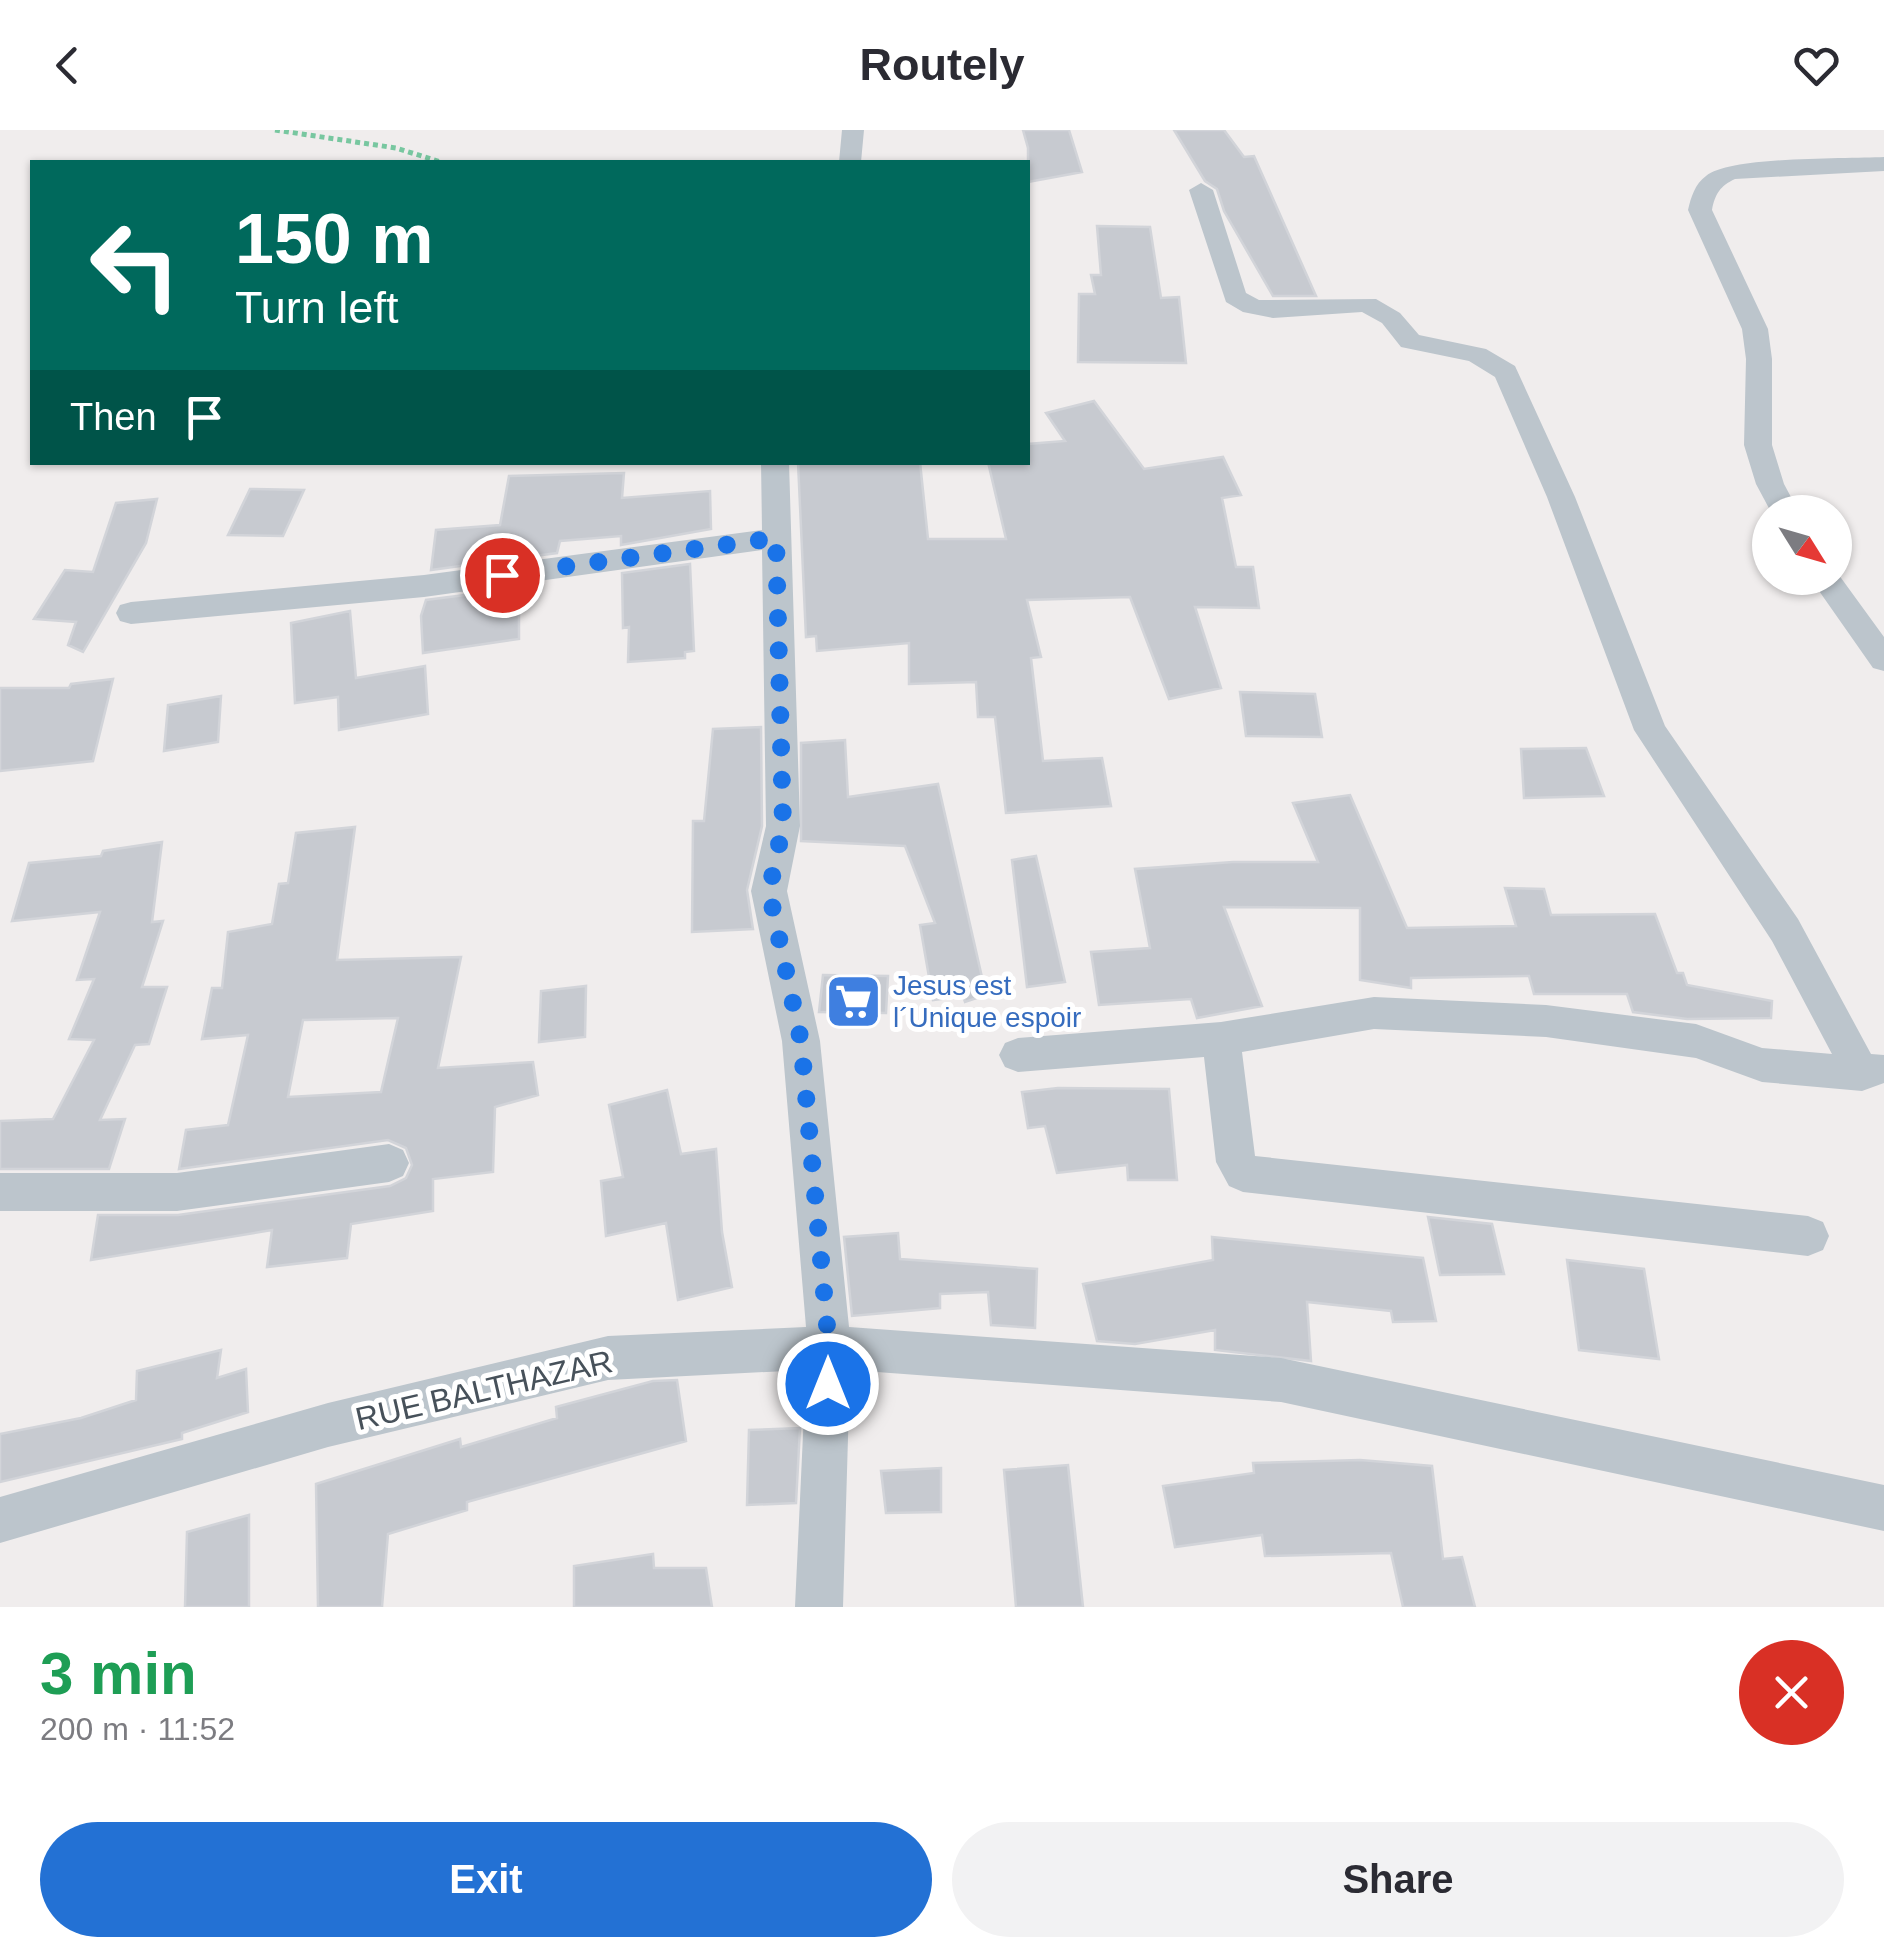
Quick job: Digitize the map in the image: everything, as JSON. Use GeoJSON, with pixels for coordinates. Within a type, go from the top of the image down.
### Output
{"type":"FeatureCollection","features":[{"type":"Feature","properties":{"kind":"street"},"geometry":{"type":"LineString","coordinates":[[850,160],[852,130]]}},
{"type":"Feature","properties":{"kind":"street"},"geometry":{"type":"LineString","coordinates":[[1776,495],[1758,445],[1755,329],[1700,210],[1704,190],[1712,179],[1732,172],[1884,164]]}},
{"type":"Feature","properties":{"kind":"street"},"geometry":{"type":"LineString","coordinates":[[1201,190],[1235,297],[1242,303],[1273,310],[1366,304],[1391,318],[1410,341],[1477,355],[1506,372],[1561,497],[1650,730],[1785,930],[1873,1071]]}},
{"type":"Feature","properties":{"kind":"street"},"geometry":{"type":"LineString","coordinates":[[775,465],[783,826],[769,891],[801,1041],[829,1347],[819,1607]]}},
{"type":"Feature","properties":{"kind":"street"},"geometry":{"type":"LineString","coordinates":[[130,612],[424,586],[776,538]]}},
{"type":"Feature","properties":{"kind":"street"},"geometry":{"type":"LineString","coordinates":[[1838,595],[1884,660]]}},
{"type":"Feature","properties":{"kind":"street"},"geometry":{"type":"LineString","coordinates":[[1018,1055],[1221,1039],[1374,1013],[1546,1020],[1696,1041],[1762,1065],[1873,1071]]}},
{"type":"Feature","properties":{"kind":"street"},"geometry":{"type":"LineString","coordinates":[[1221,1039],[1236,1162],[1243,1172],[1808,1236]]}},
{"type":"Feature","properties":{"kind":"street"},"geometry":{"type":"LineString","coordinates":[[0,1192],[177,1192],[389,1163]]}},
{"type":"Feature","properties":{"kind":"street","name":"RUE BALTHAZAR"},"geometry":{"type":"LineString","coordinates":[[0,1520],[328,1425],[608,1358],[829,1347],[1281,1380],[1884,1508]]}},
{"type":"Feature","properties":{"kind":"path"},"geometry":{"type":"LineString","coordinates":[[275,130],[396,148],[435,160]]}},
{"type":"Feature","properties":{"kind":"building"},"geometry":{"type":"Polygon","coordinates":[[[1023,130],[1069,130],[1082,172],[1030,182],[1023,130]]]}},
{"type":"Feature","properties":{"kind":"building"},"geometry":{"type":"Polygon","coordinates":[[[1174,130],[1224,130],[1244,157],[1254,156],[1316,296],[1273,296],[1224,211],[1217,189],[1205,181],[1174,130]]]}},
{"type":"Feature","properties":{"kind":"building"},"geometry":{"type":"Polygon","coordinates":[[[1097,226],[1150,227],[1161,298],[1179,297],[1186,363],[1078,362],[1079,294],[1095,294],[1091,275],[1101,275],[1097,226]]]}},
{"type":"Feature","properties":{"kind":"building"},"geometry":{"type":"Polygon","coordinates":[[[1094,401],[1144,469],[1223,457],[1241,495],[1222,498],[1236,567],[1253,567],[1259,608],[1195,607],[1221,688],[1169,699],[1130,597],[1027,600],[1041,657],[1031,658],[1043,761],[1102,758],[1111,806],[1006,813],[995,717],[978,717],[976,682],[909,684],[909,643],[817,651],[816,636],[806,637],[798,465],[920,465],[928,539],[1006,539],[989,465],[1030,465],[1030,444],[1065,441],[1046,413],[1094,401]]]}},
{"type":"Feature","properties":{"kind":"building"},"geometry":{"type":"Polygon","coordinates":[[[624,473],[622,498],[710,491],[711,529],[621,545],[621,536],[560,541],[557,553],[431,570],[436,530],[500,525],[509,476],[624,473]]]}},
{"type":"Feature","properties":{"kind":"building"},"geometry":{"type":"Polygon","coordinates":[[[250,489],[304,490],[283,536],[228,535],[250,489]]]}},
{"type":"Feature","properties":{"kind":"building"},"geometry":{"type":"Polygon","coordinates":[[[157,499],[146,543],[83,652],[68,645],[76,622],[34,619],[65,570],[93,572],[116,503],[157,499]]]}},
{"type":"Feature","properties":{"kind":"building"},"geometry":{"type":"Polygon","coordinates":[[[690,564],[694,651],[685,652],[685,658],[628,662],[629,627],[623,628],[622,573],[690,564]]]}},
{"type":"Feature","properties":{"kind":"building"},"geometry":{"type":"Polygon","coordinates":[[[519,588],[519,639],[423,653],[421,616],[426,600],[519,588]]]}},
{"type":"Feature","properties":{"kind":"building"},"geometry":{"type":"Polygon","coordinates":[[[350,611],[356,678],[425,666],[428,714],[339,730],[338,697],[295,703],[291,623],[350,611]]]}},
{"type":"Feature","properties":{"kind":"building"},"geometry":{"type":"Polygon","coordinates":[[[113,679],[93,761],[0,771],[0,688],[69,688],[71,684],[113,679]]]}},
{"type":"Feature","properties":{"kind":"building"},"geometry":{"type":"Polygon","coordinates":[[[1240,692],[1315,694],[1322,737],[1246,736],[1240,692]]]}},
{"type":"Feature","properties":{"kind":"building"},"geometry":{"type":"Polygon","coordinates":[[[221,696],[218,742],[164,751],[168,705],[221,696]]]}},
{"type":"Feature","properties":{"kind":"building"},"geometry":{"type":"Polygon","coordinates":[[[761,727],[762,826],[747,890],[753,929],[692,932],[693,821],[704,821],[713,729],[761,727]]]}},
{"type":"Feature","properties":{"kind":"building"},"geometry":{"type":"Polygon","coordinates":[[[845,740],[848,797],[938,784],[986,995],[965,1002],[963,996],[933,1000],[920,925],[935,923],[905,846],[801,841],[801,743],[845,740]]]}},
{"type":"Feature","properties":{"kind":"building"},"geometry":{"type":"Polygon","coordinates":[[[1586,748],[1604,796],[1524,798],[1521,749],[1586,748]]]}},
{"type":"Feature","properties":{"kind":"building"},"geometry":{"type":"Polygon","coordinates":[[[1350,795],[1407,928],[1516,926],[1505,888],[1544,889],[1551,915],[1655,914],[1677,973],[1683,973],[1687,985],[1772,1001],[1771,1018],[1687,1019],[1633,1012],[1627,994],[1534,994],[1529,976],[1411,978],[1411,988],[1360,980],[1360,908],[1224,907],[1262,1006],[1197,1018],[1191,999],[1099,1005],[1091,952],[1150,948],[1135,869],[1233,862],[1318,862],[1293,803],[1350,795]]]}},
{"type":"Feature","properties":{"kind":"building"},"geometry":{"type":"Polygon","coordinates":[[[355,827],[337,960],[461,957],[438,1068],[533,1062],[538,1095],[495,1107],[493,1172],[433,1179],[433,1211],[351,1224],[347,1258],[267,1267],[272,1230],[91,1260],[98,1215],[178,1215],[390,1186],[406,1178],[412,1165],[406,1148],[388,1140],[179,1169],[186,1130],[228,1125],[248,1035],[202,1039],[212,988],[222,988],[228,932],[272,924],[279,884],[288,883],[296,833],[355,827]],[[398,1018],[303,1020],[288,1097],[381,1092],[398,1018]]]}},
{"type":"Feature","properties":{"kind":"building"},"geometry":{"type":"Polygon","coordinates":[[[162,842],[152,922],[163,921],[142,987],[167,987],[149,1044],[135,1045],[100,1120],[125,1119],[109,1169],[0,1169],[0,1121],[53,1119],[94,1040],[69,1039],[94,979],[77,980],[100,912],[12,921],[29,863],[101,856],[103,851],[162,842]]]}},
{"type":"Feature","properties":{"kind":"building"},"geometry":{"type":"Polygon","coordinates":[[[1036,856],[1065,982],[1027,987],[1012,860],[1036,856]]]}},
{"type":"Feature","properties":{"kind":"building"},"geometry":{"type":"Polygon","coordinates":[[[823,975],[888,976],[886,1013],[819,1012],[823,975]]]}},
{"type":"Feature","properties":{"kind":"building"},"geometry":{"type":"Polygon","coordinates":[[[586,986],[585,1037],[539,1042],[541,991],[586,986]]]}},
{"type":"Feature","properties":{"kind":"building"},"geometry":{"type":"Polygon","coordinates":[[[1058,1088],[1169,1089],[1177,1180],[1128,1180],[1127,1165],[1057,1173],[1045,1126],[1028,1128],[1022,1092],[1058,1088]]]}},
{"type":"Feature","properties":{"kind":"building"},"geometry":{"type":"Polygon","coordinates":[[[667,1090],[681,1154],[716,1149],[722,1232],[732,1287],[678,1300],[666,1223],[606,1236],[601,1181],[623,1177],[609,1105],[667,1090]]]}},
{"type":"Feature","properties":{"kind":"building"},"geometry":{"type":"Polygon","coordinates":[[[1428,1217],[1492,1224],[1504,1274],[1440,1275],[1428,1217]]]}},
{"type":"Feature","properties":{"kind":"building"},"geometry":{"type":"Polygon","coordinates":[[[898,1233],[900,1259],[1037,1269],[1035,1328],[991,1325],[988,1292],[940,1294],[940,1308],[852,1316],[844,1237],[898,1233]]]}},
{"type":"Feature","properties":{"kind":"building"},"geometry":{"type":"Polygon","coordinates":[[[1212,1237],[1423,1258],[1436,1321],[1393,1322],[1391,1311],[1307,1302],[1311,1361],[1215,1350],[1215,1330],[1135,1344],[1097,1341],[1083,1284],[1213,1260],[1212,1237]]]}},
{"type":"Feature","properties":{"kind":"building"},"geometry":{"type":"Polygon","coordinates":[[[1567,1260],[1644,1269],[1659,1359],[1579,1350],[1567,1260]]]}},
{"type":"Feature","properties":{"kind":"building"},"geometry":{"type":"Polygon","coordinates":[[[221,1350],[217,1378],[246,1369],[248,1412],[182,1433],[182,1439],[0,1482],[0,1434],[81,1418],[136,1400],[137,1371],[221,1350]]]}},
{"type":"Feature","properties":{"kind":"building"},"geometry":{"type":"Polygon","coordinates":[[[677,1380],[686,1441],[467,1502],[467,1510],[388,1534],[382,1607],[318,1607],[316,1484],[460,1439],[461,1447],[557,1418],[556,1407],[653,1381],[677,1380]]]}},
{"type":"Feature","properties":{"kind":"building"},"geometry":{"type":"Polygon","coordinates":[[[800,1428],[796,1503],[747,1505],[749,1430],[800,1428]]]}},
{"type":"Feature","properties":{"kind":"building"},"geometry":{"type":"Polygon","coordinates":[[[1360,1460],[1432,1466],[1443,1559],[1462,1557],[1475,1607],[1403,1607],[1391,1553],[1265,1556],[1262,1535],[1175,1547],[1163,1486],[1254,1473],[1253,1463],[1360,1460]]]}},
{"type":"Feature","properties":{"kind":"building"},"geometry":{"type":"Polygon","coordinates":[[[1068,1465],[1083,1607],[1016,1607],[1004,1470],[1068,1465]]]}},
{"type":"Feature","properties":{"kind":"building"},"geometry":{"type":"Polygon","coordinates":[[[941,1468],[941,1512],[886,1513],[881,1471],[941,1468]]]}},
{"type":"Feature","properties":{"kind":"building"},"geometry":{"type":"Polygon","coordinates":[[[249,1515],[249,1607],[185,1607],[187,1532],[249,1515]]]}},
{"type":"Feature","properties":{"kind":"building"},"geometry":{"type":"Polygon","coordinates":[[[653,1554],[654,1568],[706,1568],[712,1607],[574,1607],[574,1566],[653,1554]]]}},
{"type":"Feature","properties":{"kind":"place","name":"Jesus est l´Unique espoir"},"geometry":{"type":"Point","coordinates":[854,1001]}},
{"type":"Feature","properties":{"kind":"route"},"geometry":{"type":"LineString","coordinates":[[502,575],[776,538],[783,826],[769,891],[801,1041],[829,1347],[828,1384]]}}]}
